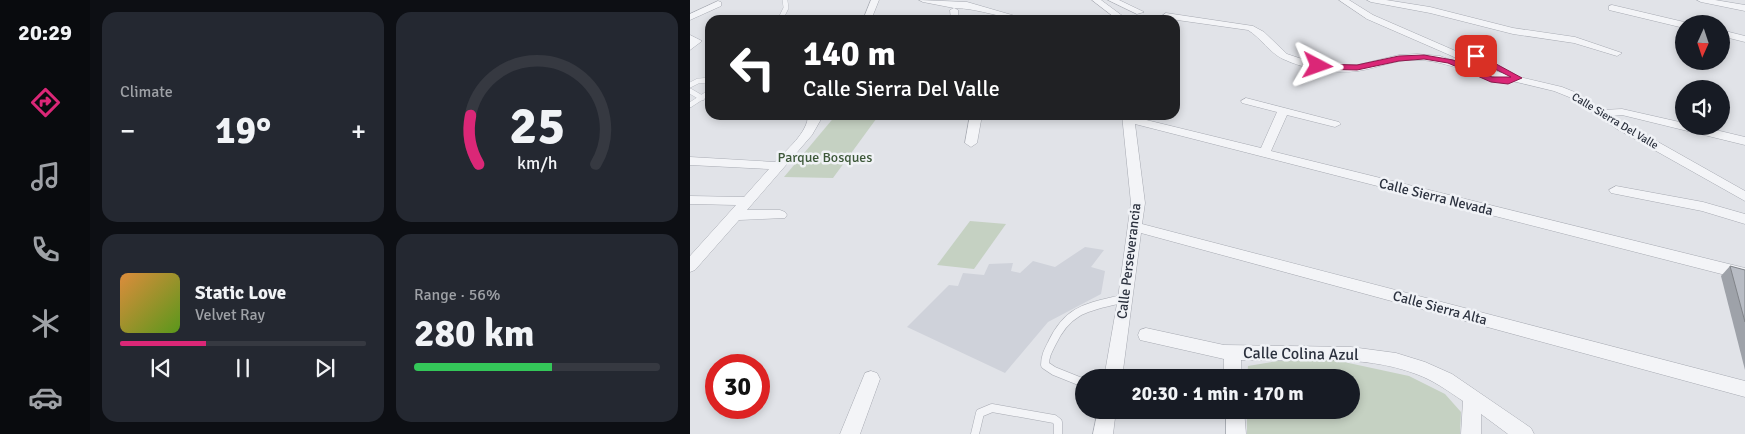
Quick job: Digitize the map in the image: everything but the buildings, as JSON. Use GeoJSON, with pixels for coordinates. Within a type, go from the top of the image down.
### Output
{"type":"FeatureCollection","features":[{"type":"Feature","properties":{"kind":"street"},"geometry":{"type":"LineString","coordinates":[[869,15],[875,0]]}},
{"type":"Feature","properties":{"kind":"street"},"geometry":{"type":"LineString","coordinates":[[923,0],[947,5],[966,5],[1005,15]]}},
{"type":"Feature","properties":{"kind":"street"},"geometry":{"type":"LineString","coordinates":[[1096,0],[1117,15]]}},
{"type":"Feature","properties":{"kind":"street","name":"Calle Sierra Del Valle"},"geometry":{"type":"LineString","coordinates":[[1343,0],[1370,17],[1455,54],[1495,74],[1558,89],[1573,95],[1745,187]]}},
{"type":"Feature","properties":{"kind":"street","name":"Calle Sierra Del Valle"},"geometry":{"type":"LineString","coordinates":[[1355,0],[1375,12],[1466,51],[1515,79]]}},
{"type":"Feature","properties":{"kind":"street"},"geometry":{"type":"LineString","coordinates":[[1371,0],[1430,10],[1513,31],[1575,40],[1617,53]]}},
{"type":"Feature","properties":{"kind":"street"},"geometry":{"type":"LineString","coordinates":[[1701,0],[1745,8]]}},
{"type":"Feature","properties":{"kind":"street"},"geometry":{"type":"LineString","coordinates":[[1116,1],[1140,12]]}},
{"type":"Feature","properties":{"kind":"street"},"geometry":{"type":"LineString","coordinates":[[690,17],[718,4]]}},
{"type":"Feature","properties":{"kind":"street"},"geometry":{"type":"LineString","coordinates":[[1612,8],[1675,23]]}},
{"type":"Feature","properties":{"kind":"street"},"geometry":{"type":"LineString","coordinates":[[954,10],[954,15]]}},
{"type":"Feature","properties":{"kind":"street"},"geometry":{"type":"LineString","coordinates":[[1180,18],[1250,28],[1260,34],[1284,56],[1312,65],[1357,68],[1407,57],[1432,58],[1459,64],[1491,79],[1504,81],[1515,79]]}},
{"type":"Feature","properties":{"kind":"street"},"geometry":{"type":"LineString","coordinates":[[1730,36],[1745,39]]}},
{"type":"Feature","properties":{"kind":"street"},"geometry":{"type":"LineString","coordinates":[[690,38],[697,41],[690,47]]}},
{"type":"Feature","properties":{"kind":"street"},"geometry":{"type":"LineString","coordinates":[[1246,101],[1335,124]]}},
{"type":"Feature","properties":{"kind":"street"},"geometry":{"type":"LineString","coordinates":[[1264,154],[1284,110]]}},
{"type":"Feature","properties":{"kind":"street"},"geometry":{"type":"LineString","coordinates":[[1605,112],[1622,112],[1675,124]]}},
{"type":"Feature","properties":{"kind":"street","name":"Calle Sierra Del Valle"},"geometry":{"type":"LineString","coordinates":[[1605,112],[1745,197]]}},
{"type":"Feature","properties":{"kind":"street"},"geometry":{"type":"LineString","coordinates":[[690,266],[697,250],[735,215],[812,127],[813,120]]}},
{"type":"Feature","properties":{"kind":"street"},"geometry":{"type":"LineString","coordinates":[[971,143],[976,120]]}},
{"type":"Feature","properties":{"kind":"street","name":"Calle Perseverancia"},"geometry":{"type":"LineString","coordinates":[[1114,369],[1126,298],[1138,202],[1128,120]]}},
{"type":"Feature","properties":{"kind":"street","name":"Calle Sierra Nevada"},"geometry":{"type":"LineString","coordinates":[[1139,120],[1264,154],[1745,274]]}},
{"type":"Feature","properties":{"kind":"street"},"geometry":{"type":"LineString","coordinates":[[1723,135],[1745,140]]}},
{"type":"Feature","properties":{"kind":"street"},"geometry":{"type":"LineString","coordinates":[[690,161],[777,166]]}},
{"type":"Feature","properties":{"kind":"street"},"geometry":{"type":"LineString","coordinates":[[1616,190],[1703,207],[1745,219]]}},
{"type":"Feature","properties":{"kind":"street"},"geometry":{"type":"LineString","coordinates":[[690,200],[747,201]]}},
{"type":"Feature","properties":{"kind":"street"},"geometry":{"type":"LineString","coordinates":[[735,215],[780,215]]}},
{"type":"Feature","properties":{"kind":"street","name":"Calle Sierra Alta"},"geometry":{"type":"LineString","coordinates":[[1136,227],[1745,389]]}},
{"type":"Feature","properties":{"kind":"street"},"geometry":{"type":"LineString","coordinates":[[1146,335],[1232,352]]}},
{"type":"Feature","properties":{"kind":"street","name":"Calle Colina Azul"},"geometry":{"type":"LineString","coordinates":[[1233,369],[1232,352],[1331,352],[1363,354],[1397,360],[1420,368],[1451,384],[1524,434]]}},
{"type":"Feature","properties":{"kind":"street"},"geometry":{"type":"LineString","coordinates":[[850,434],[870,379]]}},
{"type":"Feature","properties":{"kind":"street"},"geometry":{"type":"LineString","coordinates":[[1472,398],[1472,434]]}},
{"type":"Feature","properties":{"kind":"street"},"geometry":{"type":"LineString","coordinates":[[1103,434],[1106,419]]}},
{"type":"Feature","properties":{"kind":"street"},"geometry":{"type":"LineString","coordinates":[[1235,419],[1236,434]]}},
{"type":"Feature","properties":{"kind":"lane"},"geometry":{"type":"LineString","coordinates":[[782,15],[786,8],[785,0]]}},
{"type":"Feature","properties":{"kind":"lane"},"geometry":{"type":"LineString","coordinates":[[690,85],[705,81]]}},
{"type":"Feature","properties":{"kind":"lane"},"geometry":{"type":"LineString","coordinates":[[690,91],[702,98]]}},
{"type":"Feature","properties":{"kind":"lane"},"geometry":{"type":"LineString","coordinates":[[690,105],[705,96]]}},
{"type":"Feature","properties":{"kind":"lane"},"geometry":{"type":"LineString","coordinates":[[1075,380],[1054,372],[1044,365],[1045,357],[1059,328],[1065,320],[1075,313],[1126,298]]}},
{"type":"Feature","properties":{"kind":"lane"},"geometry":{"type":"LineString","coordinates":[[975,434],[980,413],[992,408],[1054,419],[1058,422],[1058,434]]}},
{"type":"Feature","properties":{"kind":"shaded area"},"geometry":{"type":"Polygon","coordinates":[[[1085,247],[1104,250],[1091,267],[1105,271],[1101,294],[1048,322],[1005,373],[907,327],[949,285],[958,286],[963,273],[984,275],[989,264],[1013,263],[1011,271],[1020,273],[1033,261],[1055,267],[1085,247]]]}},
{"type":"Feature","properties":{"kind":"green space","name":"Parque Bosques"},"geometry":{"type":"Polygon","coordinates":[[[832,120],[875,120],[833,178],[784,177],[832,120]]]}},
{"type":"Feature","properties":{"kind":"green space"},"geometry":{"type":"Polygon","coordinates":[[[970,221],[1006,224],[974,269],[937,265],[970,221]]]}},
{"type":"Feature","properties":{"kind":"green space"},"geometry":{"type":"Polygon","coordinates":[[[1330,359],[1409,376],[1445,394],[1461,412],[1460,434],[1247,434],[1247,419],[1360,419],[1360,369],[1248,369],[1248,366],[1278,361],[1330,359]]]}},
{"type":"Feature","properties":{"kind":"route"},"geometry":{"type":"LineString","coordinates":[[1318,66],[1357,68],[1399,58],[1424,57],[1450,61],[1486,78],[1500,81],[1518,78],[1476,56]]}}]}
